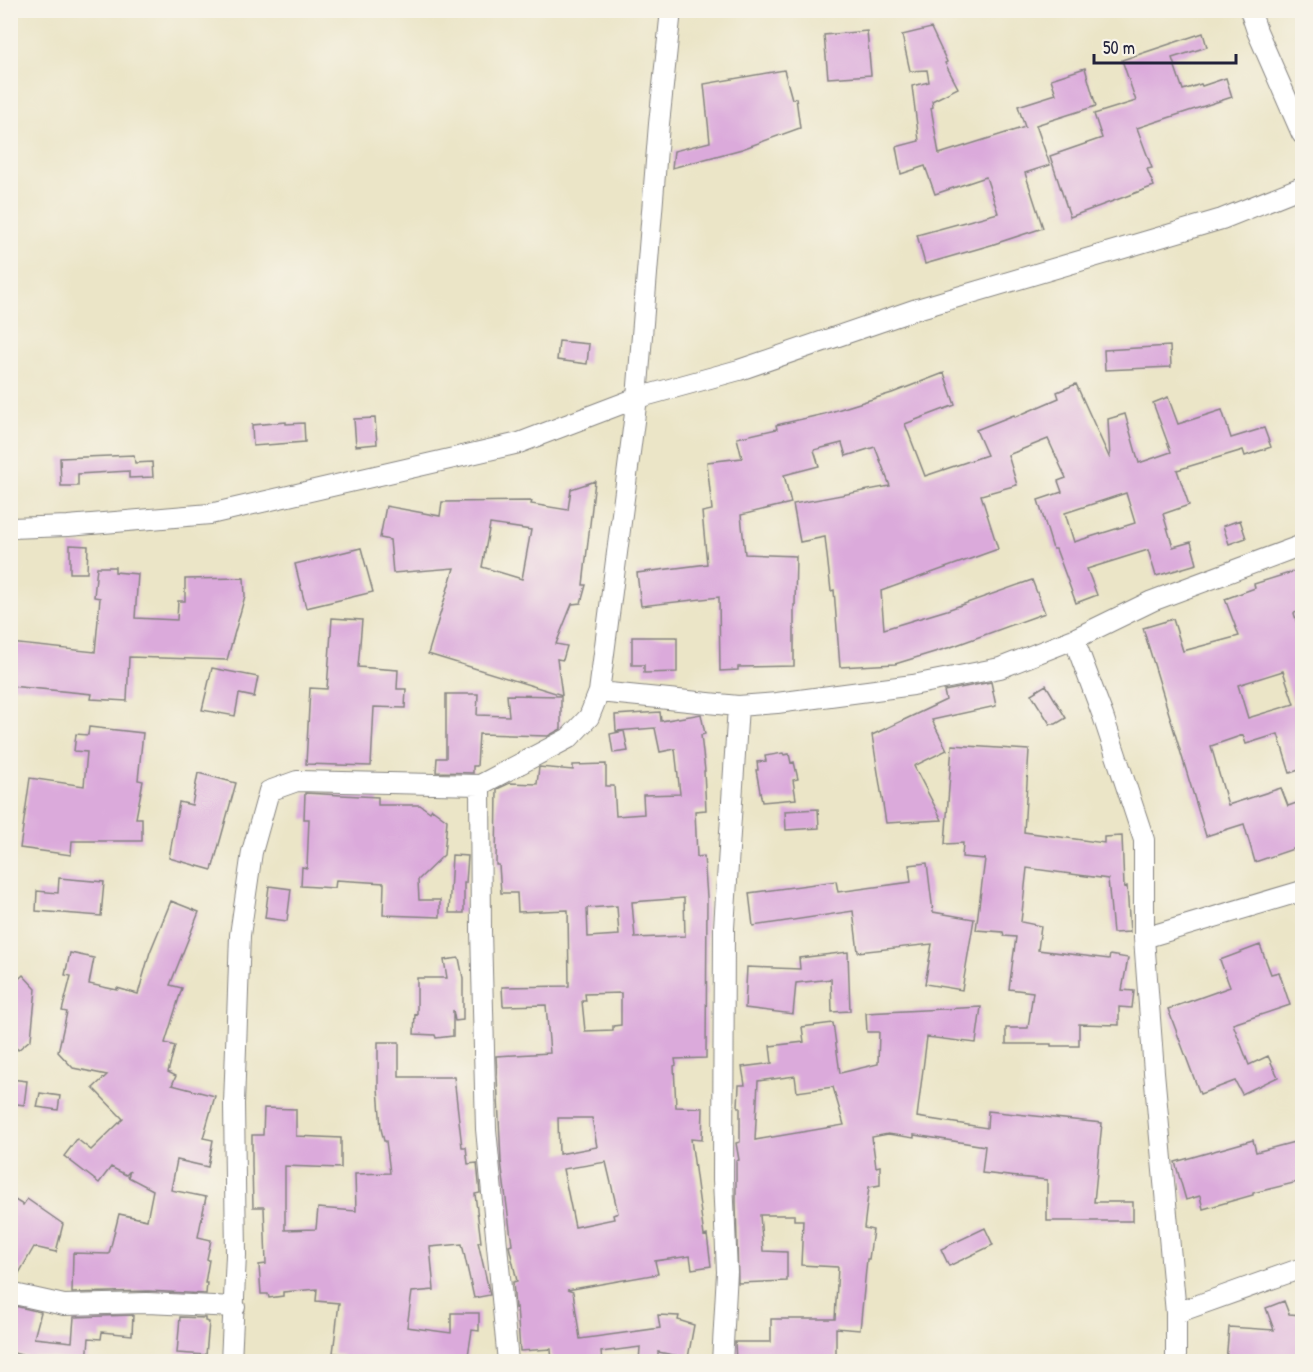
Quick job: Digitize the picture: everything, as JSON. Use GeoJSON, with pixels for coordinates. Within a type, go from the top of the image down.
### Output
{"type":"FeatureCollection","features":[{"type":"Feature","properties":{"kind":"street"},"geometry":{"type":"LineString","coordinates":[[231,1362],[235,1307],[234,1104],[240,935],[252,852],[269,791],[297,781],[480,785],[569,738],[589,717],[599,692],[637,398],[659,124],[671,10]]}},
{"type":"Feature","properties":{"kind":"street"},"geometry":{"type":"LineString","coordinates":[[1250,10],[1302,134]]}},
{"type":"Feature","properties":{"kind":"street"},"geometry":{"type":"LineString","coordinates":[[10,528],[68,526],[210,514],[519,442],[637,398],[739,370],[917,309],[1221,219],[1302,187]]}},
{"type":"Feature","properties":{"kind":"street"},"geometry":{"type":"LineString","coordinates":[[599,692],[738,706],[777,703],[924,683],[1000,668],[1074,639],[1152,601],[1302,545]]}},
{"type":"Feature","properties":{"kind":"street"},"geometry":{"type":"LineString","coordinates":[[1074,639],[1103,716],[1144,840],[1144,938],[1176,1312],[1176,1362]]}},
{"type":"Feature","properties":{"kind":"street"},"geometry":{"type":"LineString","coordinates":[[723,1362],[727,1272],[723,1179],[724,928],[738,706]]}},
{"type":"Feature","properties":{"kind":"street"},"geometry":{"type":"LineString","coordinates":[[480,785],[486,1129],[508,1362]]}},
{"type":"Feature","properties":{"kind":"street"},"geometry":{"type":"LineString","coordinates":[[1144,938],[1302,891]]}},
{"type":"Feature","properties":{"kind":"street"},"geometry":{"type":"LineString","coordinates":[[1176,1312],[1302,1268]]}},
{"type":"Feature","properties":{"kind":"street"},"geometry":{"type":"LineString","coordinates":[[10,1293],[64,1305],[147,1303],[235,1307]]}},
{"type":"Feature","properties":{"kind":"building"},"geometry":{"type":"Polygon","coordinates":[[[931,28],[958,88],[932,101],[933,107],[931,108],[939,154],[1025,127],[1018,106],[1056,94],[1051,79],[1085,68],[1096,106],[1036,125],[1050,165],[1025,173],[1043,228],[925,264],[917,235],[998,213],[986,177],[935,194],[925,166],[901,174],[896,147],[919,141],[912,86],[929,82],[927,70],[910,71],[902,35],[931,28]]]}},
{"type":"Feature","properties":{"kind":"building"},"geometry":{"type":"Polygon","coordinates":[[[867,31],[871,75],[828,78],[824,35],[867,31]]]}},
{"type":"Feature","properties":{"kind":"building"},"geometry":{"type":"Polygon","coordinates":[[[1203,33],[1207,47],[1172,58],[1183,90],[1226,78],[1232,97],[1137,128],[1152,168],[1147,169],[1154,186],[1070,217],[1050,156],[1102,138],[1094,114],[1136,101],[1122,60],[1203,33]]]}},
{"type":"Feature","properties":{"kind":"building"},"geometry":{"type":"Polygon","coordinates":[[[784,70],[792,99],[796,98],[800,128],[742,149],[672,168],[674,151],[710,142],[704,84],[784,70]]]}},
{"type":"Feature","properties":{"kind":"building"},"geometry":{"type":"Polygon","coordinates":[[[559,341],[589,344],[587,364],[557,360],[559,341]]]}},
{"type":"Feature","properties":{"kind":"building"},"geometry":{"type":"Polygon","coordinates":[[[1170,346],[1171,367],[1105,370],[1104,350],[1170,346]]]}},
{"type":"Feature","properties":{"kind":"building"},"geometry":{"type":"Polygon","coordinates":[[[944,373],[955,405],[905,424],[925,476],[987,455],[976,430],[1014,415],[1015,417],[1059,398],[1057,392],[1076,384],[1110,459],[1108,419],[1125,414],[1139,463],[1171,452],[1153,403],[1168,397],[1178,424],[1222,410],[1231,438],[1264,428],[1271,447],[1245,456],[1243,450],[1177,470],[1189,505],[1163,514],[1173,547],[1191,542],[1197,564],[1156,576],[1148,550],[1087,569],[1097,595],[1076,603],[1056,549],[1053,549],[1038,500],[1062,492],[1058,481],[1066,478],[1048,439],[1008,455],[1017,485],[981,495],[998,549],[881,591],[884,629],[1032,580],[1045,613],[951,647],[895,664],[840,667],[834,590],[831,591],[825,537],[800,542],[793,504],[890,486],[875,447],[846,456],[842,443],[814,450],[819,466],[784,475],[791,503],[741,515],[745,554],[796,556],[794,666],[738,667],[738,670],[720,671],[719,597],[641,606],[637,573],[707,564],[702,512],[712,510],[707,462],[742,458],[737,438],[777,429],[776,425],[824,414],[892,393],[944,373]],[[1126,493],[1065,513],[1074,542],[1135,523],[1126,493]]]}},
{"type":"Feature","properties":{"kind":"building"},"geometry":{"type":"Polygon","coordinates":[[[375,418],[377,444],[356,446],[354,419],[375,418]]]}},
{"type":"Feature","properties":{"kind":"building"},"geometry":{"type":"Polygon","coordinates":[[[286,422],[286,424],[304,423],[305,442],[253,446],[252,425],[286,422]]]}},
{"type":"Feature","properties":{"kind":"building"},"geometry":{"type":"Polygon","coordinates":[[[134,455],[135,463],[152,462],[153,477],[129,478],[129,471],[78,474],[78,486],[61,486],[60,458],[134,455]]]}},
{"type":"Feature","properties":{"kind":"building"},"geometry":{"type":"Polygon","coordinates":[[[595,481],[583,585],[586,585],[581,603],[572,604],[556,644],[567,646],[563,660],[557,659],[562,695],[428,654],[454,568],[393,573],[390,540],[380,538],[386,506],[440,516],[442,502],[532,501],[531,504],[568,510],[571,489],[595,481]],[[490,524],[482,567],[522,579],[531,530],[490,524]]]}},
{"type":"Feature","properties":{"kind":"building"},"geometry":{"type":"Polygon","coordinates":[[[1240,520],[1246,538],[1229,544],[1223,526],[1240,520]]]}},
{"type":"Feature","properties":{"kind":"building"},"geometry":{"type":"Polygon","coordinates":[[[70,545],[88,546],[87,573],[70,573],[70,545]]]}},
{"type":"Feature","properties":{"kind":"building"},"geometry":{"type":"Polygon","coordinates":[[[361,548],[373,592],[306,608],[295,564],[361,548]]]}},
{"type":"Feature","properties":{"kind":"building"},"geometry":{"type":"Polygon","coordinates":[[[97,567],[115,567],[115,572],[138,574],[135,618],[177,620],[178,601],[185,601],[185,579],[244,578],[245,596],[227,660],[129,657],[127,701],[91,699],[92,694],[10,686],[10,643],[95,652],[100,598],[94,597],[97,567]]]}},
{"type":"Feature","properties":{"kind":"building"},"geometry":{"type":"Polygon","coordinates":[[[1302,569],[1302,611],[1294,613],[1302,641],[1302,769],[1290,773],[1278,734],[1246,744],[1243,735],[1211,746],[1228,805],[1281,788],[1288,806],[1302,801],[1302,846],[1255,862],[1244,824],[1206,836],[1143,628],[1173,619],[1183,651],[1239,636],[1225,599],[1255,588],[1254,584],[1302,569]],[[1283,671],[1238,685],[1248,718],[1294,704],[1283,671]]]}},
{"type":"Feature","properties":{"kind":"building"},"geometry":{"type":"Polygon","coordinates":[[[332,618],[362,620],[358,667],[398,670],[397,689],[406,689],[405,708],[374,707],[371,766],[306,764],[310,688],[327,689],[332,618]]]}},
{"type":"Feature","properties":{"kind":"building"},"geometry":{"type":"Polygon","coordinates":[[[632,637],[677,637],[677,672],[644,673],[644,665],[632,665],[632,637]]]}},
{"type":"Feature","properties":{"kind":"building"},"geometry":{"type":"Polygon","coordinates":[[[212,668],[258,677],[254,697],[239,694],[235,716],[202,710],[212,668]]]}},
{"type":"Feature","properties":{"kind":"building"},"geometry":{"type":"Polygon","coordinates":[[[991,682],[996,706],[932,720],[947,750],[914,766],[942,820],[886,823],[872,735],[946,700],[944,691],[991,682]]]}},
{"type":"Feature","properties":{"kind":"building"},"geometry":{"type":"Polygon","coordinates":[[[1046,685],[1066,718],[1056,724],[1050,724],[1031,694],[1046,685]]]}},
{"type":"Feature","properties":{"kind":"building"},"geometry":{"type":"Polygon","coordinates":[[[446,694],[478,694],[477,715],[509,716],[507,695],[561,696],[561,729],[548,736],[479,734],[477,766],[473,766],[473,773],[436,772],[437,758],[446,758],[446,694]]]}},
{"type":"Feature","properties":{"kind":"building"},"geometry":{"type":"Polygon","coordinates":[[[660,712],[661,721],[701,714],[705,734],[701,735],[706,810],[695,811],[697,857],[704,856],[707,897],[706,1058],[675,1059],[676,1065],[674,1066],[676,1107],[703,1108],[702,1140],[691,1139],[704,1236],[707,1235],[711,1266],[692,1269],[690,1256],[655,1261],[658,1274],[567,1290],[573,1292],[580,1339],[660,1328],[658,1315],[679,1316],[678,1320],[694,1325],[688,1358],[658,1352],[658,1362],[639,1362],[640,1347],[601,1352],[602,1362],[552,1362],[551,1349],[520,1351],[513,1282],[517,1281],[509,1246],[512,1245],[501,1161],[496,1056],[550,1053],[546,1005],[503,1006],[502,987],[569,986],[568,910],[518,912],[517,893],[501,893],[499,865],[496,865],[497,789],[510,783],[537,784],[539,767],[573,770],[573,765],[606,764],[606,786],[614,786],[616,816],[644,814],[643,795],[680,794],[675,749],[660,752],[655,728],[616,731],[615,715],[660,712]],[[684,898],[632,902],[635,938],[685,936],[684,898]],[[617,906],[587,908],[588,937],[619,935],[617,906]],[[621,993],[585,994],[586,1001],[582,1001],[585,1031],[613,1030],[613,1026],[621,1025],[621,993]],[[558,1118],[559,1154],[597,1147],[592,1118],[558,1118]],[[606,1162],[563,1169],[575,1227],[614,1219],[613,1215],[618,1213],[606,1162]]]}},
{"type":"Feature","properties":{"kind":"building"},"geometry":{"type":"Polygon","coordinates":[[[89,727],[143,733],[138,780],[143,781],[136,818],[142,818],[142,841],[72,841],[71,855],[20,848],[30,778],[84,786],[87,752],[74,751],[76,734],[88,735],[89,727]]]}},
{"type":"Feature","properties":{"kind":"building"},"geometry":{"type":"Polygon","coordinates":[[[624,731],[628,751],[613,753],[610,734],[624,731]]]}},
{"type":"Feature","properties":{"kind":"building"},"geometry":{"type":"Polygon","coordinates":[[[952,745],[1029,750],[1024,832],[1104,843],[1104,837],[1122,836],[1124,887],[1127,886],[1130,932],[1113,933],[1108,879],[1027,868],[1021,922],[1041,926],[1038,950],[1109,959],[1110,955],[1128,958],[1122,990],[1134,991],[1132,1008],[1119,1007],[1119,1025],[1079,1024],[1079,1046],[1006,1044],[1006,1028],[1028,1028],[1033,992],[1009,989],[1016,937],[1004,936],[1003,932],[976,930],[985,859],[962,857],[963,843],[945,844],[952,745]]]}},
{"type":"Feature","properties":{"kind":"building"},"geometry":{"type":"Polygon","coordinates":[[[783,753],[784,755],[789,754],[791,763],[794,762],[798,779],[793,780],[796,799],[762,802],[756,770],[758,770],[757,762],[766,761],[765,756],[783,753]]]}},
{"type":"Feature","properties":{"kind":"building"},"geometry":{"type":"Polygon","coordinates":[[[198,773],[236,783],[212,870],[169,858],[179,802],[192,805],[198,773]]]}},
{"type":"Feature","properties":{"kind":"building"},"geometry":{"type":"Polygon","coordinates":[[[305,793],[378,797],[378,805],[420,805],[430,812],[432,809],[447,820],[444,855],[418,880],[419,900],[440,900],[440,917],[383,915],[384,883],[336,880],[335,888],[301,886],[302,867],[307,868],[309,819],[304,819],[305,793]]]}},
{"type":"Feature","properties":{"kind":"building"},"geometry":{"type":"Polygon","coordinates":[[[818,809],[819,828],[786,830],[785,811],[818,809]]]}},
{"type":"Feature","properties":{"kind":"building"},"geometry":{"type":"Polygon","coordinates":[[[452,855],[468,856],[466,883],[464,883],[464,913],[449,913],[452,855]]]}},
{"type":"Feature","properties":{"kind":"building"},"geometry":{"type":"Polygon","coordinates":[[[927,863],[933,912],[974,919],[962,990],[925,984],[932,944],[858,952],[853,911],[753,926],[749,893],[836,881],[838,892],[911,882],[909,865],[927,863]]]}},
{"type":"Feature","properties":{"kind":"building"},"geometry":{"type":"Polygon","coordinates":[[[59,878],[104,882],[101,916],[36,911],[37,891],[58,893],[59,878]]]}},
{"type":"Feature","properties":{"kind":"building"},"geometry":{"type":"Polygon","coordinates":[[[269,886],[291,889],[287,921],[265,918],[269,886]]]}},
{"type":"Feature","properties":{"kind":"building"},"geometry":{"type":"Polygon","coordinates":[[[171,901],[199,912],[170,985],[182,988],[165,1043],[175,1046],[168,1072],[176,1076],[172,1085],[215,1096],[203,1138],[213,1140],[208,1167],[177,1160],[171,1190],[206,1197],[198,1237],[211,1240],[207,1259],[209,1260],[205,1283],[207,1283],[206,1294],[148,1291],[72,1293],[73,1253],[109,1254],[119,1214],[147,1220],[153,1190],[128,1177],[130,1171],[126,1175],[111,1167],[99,1183],[64,1156],[77,1139],[91,1150],[123,1119],[93,1088],[107,1075],[73,1068],[58,1052],[67,1012],[62,1011],[71,976],[65,975],[70,953],[94,958],[89,984],[138,994],[150,952],[171,901]]]}},
{"type":"Feature","properties":{"kind":"building"},"geometry":{"type":"Polygon","coordinates":[[[1260,945],[1271,974],[1279,972],[1290,1005],[1233,1024],[1249,1065],[1268,1056],[1278,1077],[1242,1094],[1235,1081],[1200,1094],[1168,1009],[1230,987],[1220,960],[1260,945]]]}},
{"type":"Feature","properties":{"kind":"building"},"geometry":{"type":"Polygon","coordinates":[[[848,952],[850,1011],[832,1012],[831,979],[796,983],[793,1014],[745,1008],[747,967],[800,969],[799,958],[848,952]]]}},
{"type":"Feature","properties":{"kind":"building"},"geometry":{"type":"Polygon","coordinates":[[[459,958],[463,978],[463,1020],[455,1021],[453,1010],[453,1036],[436,1038],[435,1035],[414,1034],[415,1014],[417,1015],[417,978],[447,978],[444,960],[459,958]]]}},
{"type":"Feature","properties":{"kind":"building"},"geometry":{"type":"Polygon","coordinates":[[[23,975],[36,989],[31,1039],[18,1050],[10,1041],[10,987],[23,975]]]}},
{"type":"Feature","properties":{"kind":"building"},"geometry":{"type":"Polygon","coordinates":[[[981,1007],[976,1043],[927,1037],[917,1117],[987,1128],[988,1111],[1102,1123],[1094,1202],[1133,1202],[1133,1221],[1047,1221],[1047,1180],[982,1173],[985,1146],[914,1135],[914,1138],[888,1134],[872,1137],[876,1167],[880,1166],[880,1185],[869,1187],[864,1228],[873,1230],[869,1259],[867,1259],[860,1330],[836,1328],[836,1362],[736,1362],[735,1342],[771,1342],[771,1319],[835,1319],[838,1267],[801,1265],[803,1220],[794,1220],[794,1215],[760,1215],[763,1251],[787,1252],[787,1281],[738,1283],[736,1161],[739,1160],[736,1143],[740,1142],[739,1085],[745,1085],[742,1067],[772,1063],[770,1046],[804,1042],[802,1027],[833,1023],[840,1073],[878,1064],[879,1032],[867,1032],[866,1013],[981,1007]],[[795,1076],[758,1081],[755,1140],[844,1125],[833,1087],[797,1092],[795,1076]]]}},
{"type":"Feature","properties":{"kind":"building"},"geometry":{"type":"Polygon","coordinates":[[[378,1042],[399,1042],[399,1077],[454,1077],[462,1147],[466,1147],[468,1164],[477,1163],[480,1193],[475,1194],[481,1242],[478,1242],[490,1295],[474,1298],[462,1244],[430,1247],[434,1290],[412,1292],[407,1327],[451,1333],[451,1313],[479,1313],[479,1331],[472,1330],[467,1362],[341,1362],[342,1354],[333,1353],[339,1303],[316,1301],[317,1289],[283,1292],[283,1296],[269,1298],[268,1294],[261,1294],[259,1265],[266,1264],[264,1207],[253,1207],[252,1135],[263,1135],[264,1108],[296,1109],[296,1136],[341,1138],[341,1168],[285,1166],[285,1230],[316,1229],[318,1208],[356,1211],[355,1174],[390,1173],[386,1141],[384,1141],[381,1129],[378,1042]]]}},
{"type":"Feature","properties":{"kind":"building"},"geometry":{"type":"Polygon","coordinates":[[[10,1079],[27,1081],[24,1105],[10,1103],[10,1079]]]}},
{"type":"Feature","properties":{"kind":"building"},"geometry":{"type":"Polygon","coordinates":[[[40,1093],[60,1096],[58,1110],[37,1107],[40,1093]]]}},
{"type":"Feature","properties":{"kind":"building"},"geometry":{"type":"Polygon","coordinates":[[[1253,1140],[1256,1152],[1302,1140],[1302,1181],[1203,1209],[1200,1196],[1186,1200],[1175,1162],[1253,1140]]]}},
{"type":"Feature","properties":{"kind":"building"},"geometry":{"type":"Polygon","coordinates":[[[10,1197],[23,1205],[27,1199],[63,1224],[56,1252],[34,1247],[14,1282],[10,1281],[10,1197]]]}},
{"type":"Feature","properties":{"kind":"building"},"geometry":{"type":"Polygon","coordinates":[[[985,1228],[993,1245],[949,1266],[941,1249],[985,1228]]]}},
{"type":"Feature","properties":{"kind":"building"},"geometry":{"type":"Polygon","coordinates":[[[1284,1301],[1289,1314],[1302,1315],[1302,1362],[1226,1362],[1229,1327],[1274,1330],[1266,1308],[1284,1301]]]}},
{"type":"Feature","properties":{"kind":"building"},"geometry":{"type":"Polygon","coordinates":[[[10,1305],[41,1312],[34,1338],[72,1342],[74,1317],[133,1315],[132,1335],[102,1332],[101,1339],[89,1338],[87,1362],[33,1356],[32,1358],[10,1352],[10,1305]]]}},
{"type":"Feature","properties":{"kind":"building"},"geometry":{"type":"Polygon","coordinates":[[[180,1317],[205,1318],[205,1321],[209,1322],[206,1355],[177,1353],[180,1317]]]}}]}
